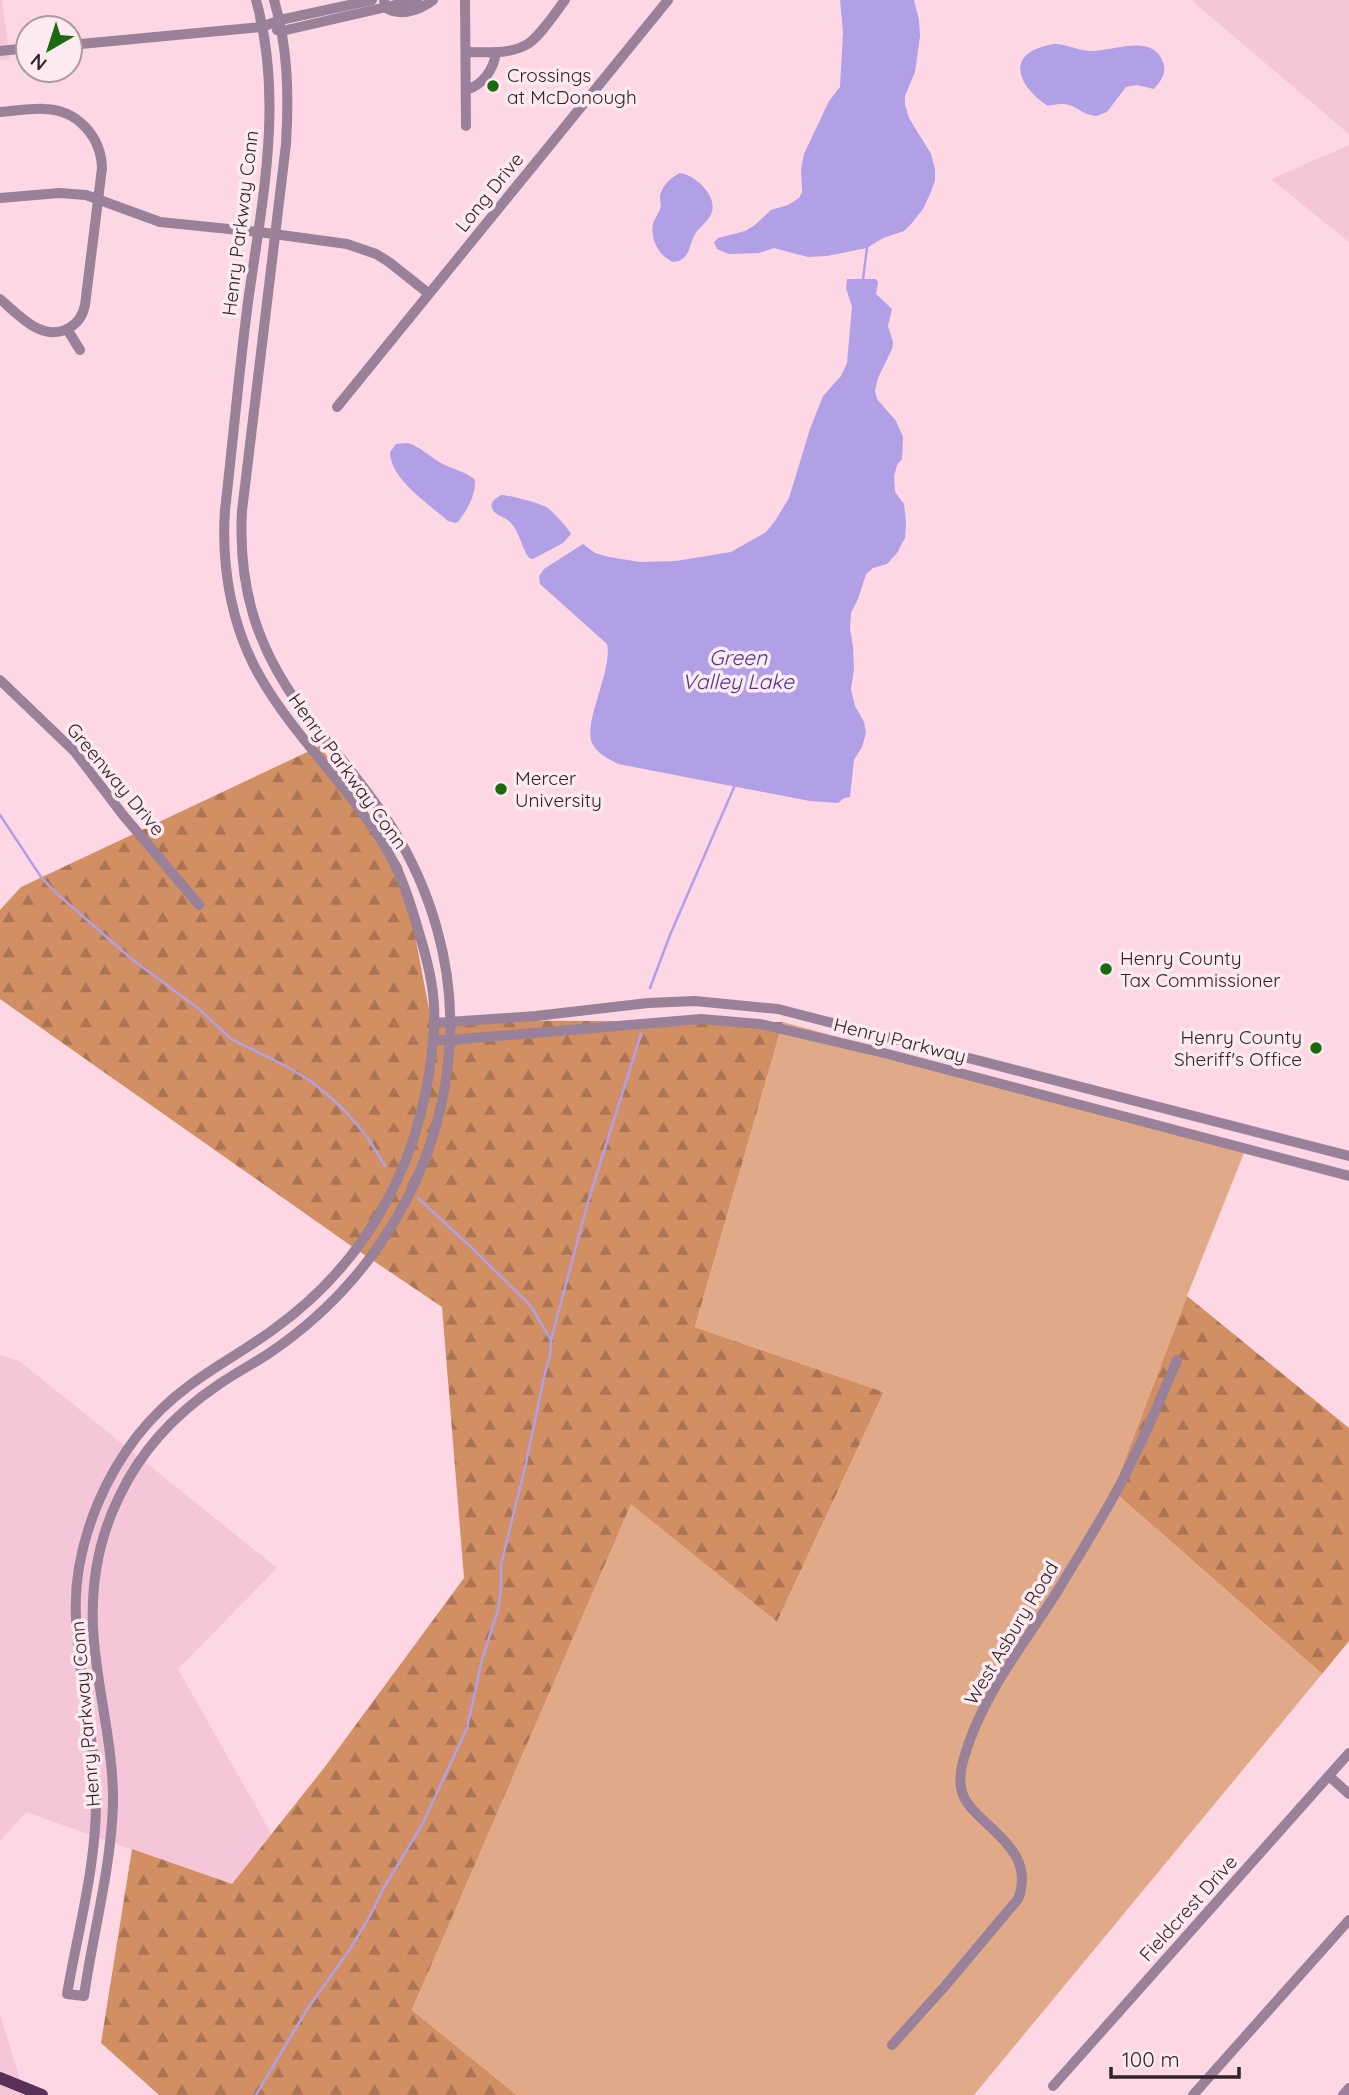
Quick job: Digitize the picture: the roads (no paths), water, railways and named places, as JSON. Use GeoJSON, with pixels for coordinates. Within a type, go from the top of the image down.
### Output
{"type":"FeatureCollection","features":[{"type":"Feature","properties":{"kind":"main road"},"geometry":{"type":"LineString","coordinates":[[0,2078],[19,2091],[42,2095]]}},
{"type":"Feature","properties":{"kind":"street","name":"Henry Parkway Conn"},"geometry":{"type":"LineString","coordinates":[[256,0],[270,74],[271,105],[259,232],[248,304],[225,510],[223,539],[229,588],[243,640],[263,682],[327,771],[356,806],[393,862],[408,896],[431,971],[433,1040],[422,1114],[402,1171],[372,1228],[354,1253],[316,1296],[293,1315],[173,1397],[123,1454],[97,1504],[82,1555],[76,1618],[95,1769],[95,1829],[68,1994],[84,1996],[107,1864],[113,1802],[108,1735],[93,1632],[92,1598],[106,1527],[132,1471],[170,1423],[207,1392],[268,1354],[320,1314],[376,1251],[407,1200],[425,1161],[441,1103],[450,1040],[447,982],[441,944],[433,912],[410,857],[391,825],[300,706],[280,675],[264,646],[247,593],[241,558],[242,510],[288,112],[281,25],[274,0]]}},
{"type":"Feature","properties":{"kind":"street"},"geometry":{"type":"LineString","coordinates":[[340,12],[372,0]]}},
{"type":"Feature","properties":{"kind":"street"},"geometry":{"type":"LineString","coordinates":[[84,44],[281,25],[385,4],[397,13],[413,3],[425,7],[433,0]]}},
{"type":"Feature","properties":{"kind":"street"},"geometry":{"type":"LineString","coordinates":[[466,0],[466,125]]}},
{"type":"Feature","properties":{"kind":"street"},"geometry":{"type":"LineString","coordinates":[[466,52],[496,52],[527,44],[565,0]]}},
{"type":"Feature","properties":{"kind":"street","name":"Long Drive"},"geometry":{"type":"LineString","coordinates":[[337,407],[668,0]]}},
{"type":"Feature","properties":{"kind":"street"},"geometry":{"type":"LineString","coordinates":[[466,90],[478,85],[492,68],[496,52]]}},
{"type":"Feature","properties":{"kind":"street"},"geometry":{"type":"LineString","coordinates":[[0,112],[52,109],[70,115],[83,124],[95,139],[102,168],[85,308],[77,321],[66,329],[52,332],[38,329],[0,299]]}},
{"type":"Feature","properties":{"kind":"street"},"geometry":{"type":"LineString","coordinates":[[0,198],[66,193],[86,195],[160,222],[347,244],[389,262],[428,293]]}},
{"type":"Feature","properties":{"kind":"street"},"geometry":{"type":"LineString","coordinates":[[66,329],[80,350]]}},
{"type":"Feature","properties":{"kind":"street","name":"Greenway Drive"},"geometry":{"type":"LineString","coordinates":[[0,680],[75,752],[199,905]]}},
{"type":"Feature","properties":{"kind":"street","name":"Henry Parkway"},"geometry":{"type":"LineString","coordinates":[[434,1023],[536,1016],[648,1003],[695,1001],[768,1007],[1349,1156]]}},
{"type":"Feature","properties":{"kind":"street","name":"Henry Parkway"},"geometry":{"type":"LineString","coordinates":[[433,1040],[691,1020],[760,1024],[884,1053],[1349,1176]]}},
{"type":"Feature","properties":{"kind":"street","name":"West Asbury Road"},"geometry":{"type":"LineString","coordinates":[[892,2045],[1018,1899],[1023,1886],[1021,1865],[1003,1840],[965,1800],[960,1782],[964,1758],[1002,1676],[1058,1590],[1121,1483],[1177,1360]]}},
{"type":"Feature","properties":{"kind":"street","name":"Fieldcrest Drive"},"geometry":{"type":"LineString","coordinates":[[1054,2086],[1349,1753]]}},
{"type":"Feature","properties":{"kind":"street"},"geometry":{"type":"LineString","coordinates":[[1329,1776],[1349,1794]]}},
{"type":"Feature","properties":{"kind":"street"},"geometry":{"type":"LineString","coordinates":[[1194,2095],[1349,1920]]}},
{"type":"Feature","properties":{"kind":"street"},"geometry":{"type":"LineString","coordinates":[[1343,2095],[1349,2088]]}},
{"type":"Feature","properties":{"kind":"water"},"geometry":{"type":"Polygon","coordinates":[[[840,0],[914,0],[920,36],[915,72],[905,96],[905,105],[909,118],[931,154],[935,169],[935,180],[923,209],[904,231],[883,238],[867,248],[827,256],[808,257],[774,248],[759,253],[729,254],[717,249],[714,242],[718,238],[745,231],[771,210],[788,205],[799,198],[802,192],[801,169],[804,154],[829,101],[840,87],[843,32],[840,0]]]}},
{"type":"Feature","properties":{"kind":"water"},"geometry":{"type":"Polygon","coordinates":[[[1054,44],[1092,51],[1143,46],[1159,55],[1164,65],[1163,75],[1154,89],[1137,85],[1126,87],[1107,112],[1096,116],[1070,105],[1048,106],[1028,88],[1020,70],[1022,61],[1028,54],[1054,44]]]}},
{"type":"Feature","properties":{"kind":"water"},"geometry":{"type":"Polygon","coordinates":[[[680,173],[703,187],[713,206],[711,215],[695,234],[686,255],[673,262],[660,251],[652,230],[661,208],[662,190],[680,173]]]}},
{"type":"Feature","properties":{"kind":"water","name":"Green Valley Lake"},"geometry":{"type":"Polygon","coordinates":[[[847,279],[876,279],[876,294],[892,309],[888,326],[893,342],[892,349],[875,391],[877,399],[896,421],[903,437],[902,459],[894,476],[895,492],[904,504],[906,522],[905,538],[897,553],[887,564],[873,568],[866,574],[851,613],[854,669],[851,689],[866,733],[854,760],[850,797],[838,803],[810,801],[618,764],[596,750],[590,734],[606,667],[607,644],[540,584],[539,576],[544,569],[583,544],[595,553],[609,557],[640,562],[676,561],[731,552],[766,532],[789,498],[823,396],[841,376],[847,363],[852,307],[846,288],[847,279]]]}},
{"type":"Feature","properties":{"kind":"water"},"geometry":{"type":"Polygon","coordinates":[[[408,443],[475,480],[470,502],[458,522],[448,521],[412,490],[396,472],[390,452],[396,444],[408,443]]]}},
{"type":"Feature","properties":{"kind":"water"},"geometry":{"type":"Polygon","coordinates":[[[501,495],[546,507],[571,534],[563,543],[533,559],[529,558],[513,526],[492,508],[495,499],[501,495]]]}},
{"type":"Feature","properties":{"kind":"waterway"},"geometry":{"type":"LineString","coordinates":[[863,279],[867,248]]}},
{"type":"Feature","properties":{"kind":"waterway"},"geometry":{"type":"LineString","coordinates":[[650,988],[735,785]]}},
{"type":"Feature","properties":{"kind":"waterway"},"geometry":{"type":"LineString","coordinates":[[0,815],[41,877],[55,892],[133,960],[199,1009],[231,1039],[312,1082],[346,1112],[368,1138],[385,1166]]}},
{"type":"Feature","properties":{"kind":"waterway"},"geometry":{"type":"LineString","coordinates":[[256,2095],[306,2011],[370,1916],[383,1889],[422,1825],[467,1728],[482,1660],[498,1610],[501,1565],[550,1356],[551,1340],[588,1202],[641,1034]]}},
{"type":"Feature","properties":{"kind":"waterway"},"geometry":{"type":"LineString","coordinates":[[418,1198],[530,1305],[551,1340]]}},
{"type":"Feature","properties":{"kind":"place","name":"Crossings at McDonough"},"geometry":{"type":"Point","coordinates":[493,86]}},
{"type":"Feature","properties":{"kind":"place","name":"Mercer University"},"geometry":{"type":"Point","coordinates":[501,789]}},
{"type":"Feature","properties":{"kind":"place","name":"Henry County Tax Commissioner"},"geometry":{"type":"Point","coordinates":[1106,969]}},
{"type":"Feature","properties":{"kind":"place","name":"Henry County Sheriff's Office"},"geometry":{"type":"Point","coordinates":[1316,1048]}}]}
